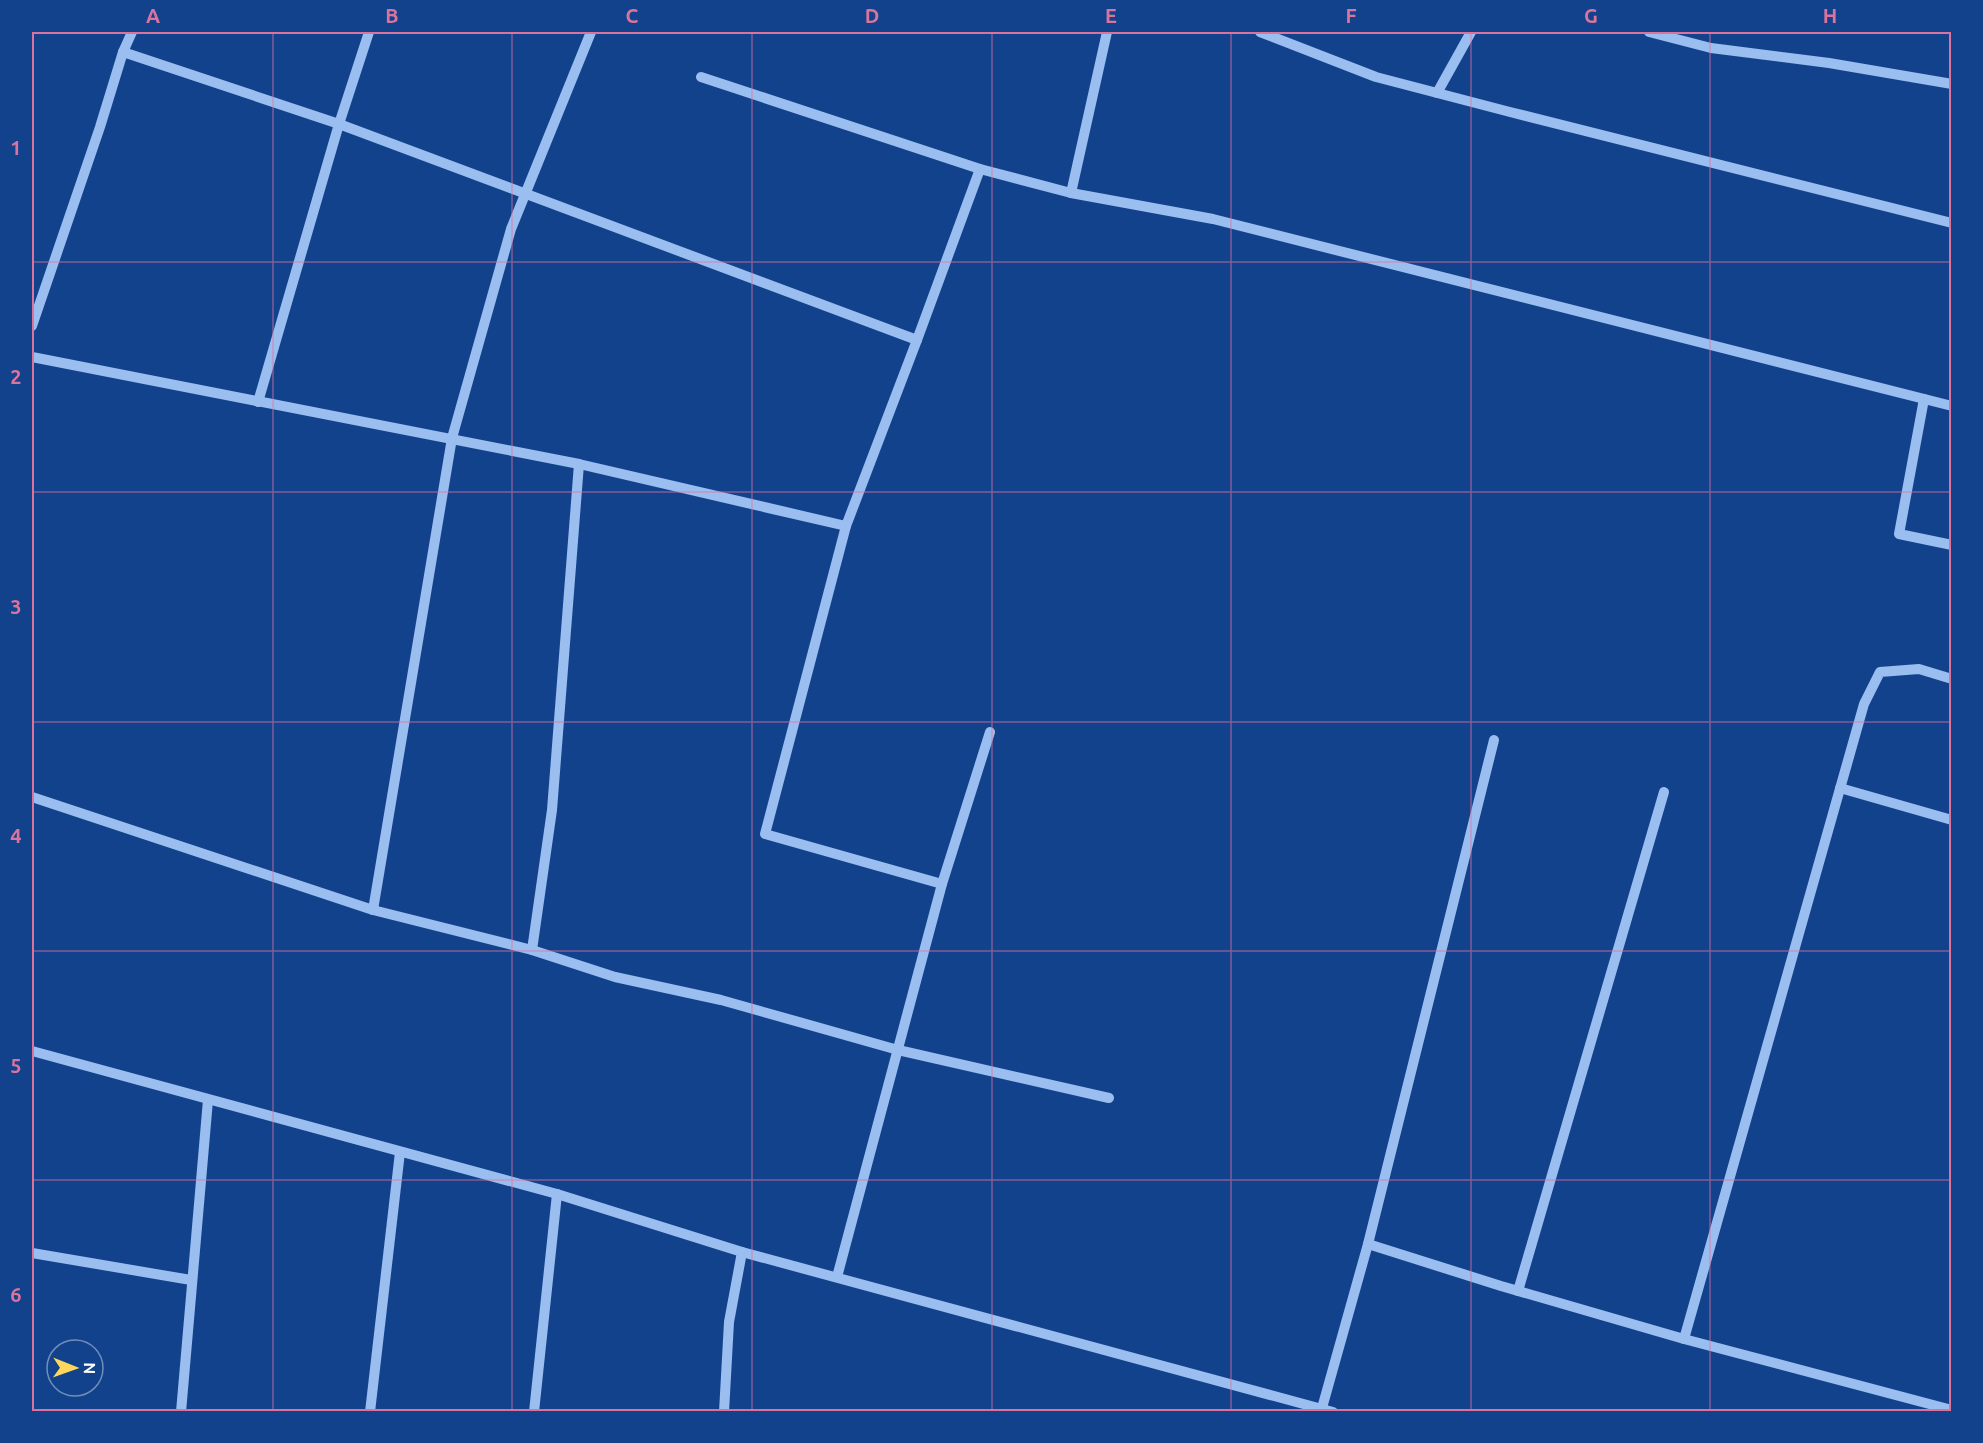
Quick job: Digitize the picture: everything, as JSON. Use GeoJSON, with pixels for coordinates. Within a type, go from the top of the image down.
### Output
{"type":"FeatureCollection","features":[{"type":"Feature","properties":{"kind":"street"},"geometry":{"type":"LineString","coordinates":[[32,326],[100,127],[123,52],[132,32]]}},
{"type":"Feature","properties":{"kind":"street"},"geometry":{"type":"LineString","coordinates":[[258,402],[339,124],[369,32]]}},
{"type":"Feature","properties":{"kind":"street"},"geometry":{"type":"LineString","coordinates":[[373,910],[452,438],[511,229],[591,32]]}},
{"type":"Feature","properties":{"kind":"street"},"geometry":{"type":"LineString","coordinates":[[1071,192],[1107,32]]}},
{"type":"Feature","properties":{"kind":"street"},"geometry":{"type":"LineString","coordinates":[[1260,32],[1376,77],[1952,224]]}},
{"type":"Feature","properties":{"kind":"street"},"geometry":{"type":"LineString","coordinates":[[1437,93],[1471,32]]}},
{"type":"Feature","properties":{"kind":"street"},"geometry":{"type":"LineString","coordinates":[[1649,32],[1711,48],[1828,63],[1952,84]]}},
{"type":"Feature","properties":{"kind":"street"},"geometry":{"type":"LineString","coordinates":[[123,52],[339,124],[917,340]]}},
{"type":"Feature","properties":{"kind":"street"},"geometry":{"type":"LineString","coordinates":[[701,77],[980,169],[1071,192],[1213,219],[1952,406]]}},
{"type":"Feature","properties":{"kind":"street"},"geometry":{"type":"LineString","coordinates":[[942,884],[765,834],[846,526],[980,169]]}},
{"type":"Feature","properties":{"kind":"street"},"geometry":{"type":"LineString","coordinates":[[32,357],[579,464],[846,526]]}},
{"type":"Feature","properties":{"kind":"street"},"geometry":{"type":"LineString","coordinates":[[1924,399],[1899,534],[1952,545]]}},
{"type":"Feature","properties":{"kind":"street"},"geometry":{"type":"LineString","coordinates":[[532,950],[552,810],[579,464]]}},
{"type":"Feature","properties":{"kind":"street"},"geometry":{"type":"LineString","coordinates":[[1684,1339],[1864,704],[1880,672],[1919,669],[1952,679]]}},
{"type":"Feature","properties":{"kind":"street"},"geometry":{"type":"LineString","coordinates":[[837,1277],[942,884],[990,732]]}},
{"type":"Feature","properties":{"kind":"street"},"geometry":{"type":"LineString","coordinates":[[1322,1408],[1368,1244],[1494,740]]}},
{"type":"Feature","properties":{"kind":"street"},"geometry":{"type":"LineString","coordinates":[[1840,788],[1952,820]]}},
{"type":"Feature","properties":{"kind":"street"},"geometry":{"type":"LineString","coordinates":[[1518,1291],[1664,792]]}},
{"type":"Feature","properties":{"kind":"street"},"geometry":{"type":"LineString","coordinates":[[32,797],[373,910],[532,950],[615,977],[721,1000],[898,1050],[1109,1098]]}},
{"type":"Feature","properties":{"kind":"street"},"geometry":{"type":"LineString","coordinates":[[32,1052],[557,1194],[742,1252],[1333,1412]]}},
{"type":"Feature","properties":{"kind":"street"},"geometry":{"type":"LineString","coordinates":[[181,1412],[208,1100]]}},
{"type":"Feature","properties":{"kind":"street"},"geometry":{"type":"LineString","coordinates":[[370,1412],[400,1152]]}},
{"type":"Feature","properties":{"kind":"street"},"geometry":{"type":"LineString","coordinates":[[534,1412],[557,1194]]}},
{"type":"Feature","properties":{"kind":"street"},"geometry":{"type":"LineString","coordinates":[[1368,1244],[1518,1291],[1684,1339],[1952,1410]]}},
{"type":"Feature","properties":{"kind":"street"},"geometry":{"type":"LineString","coordinates":[[724,1412],[729,1322],[742,1252]]}},
{"type":"Feature","properties":{"kind":"street"},"geometry":{"type":"LineString","coordinates":[[32,1254],[191,1280]]}}]}
